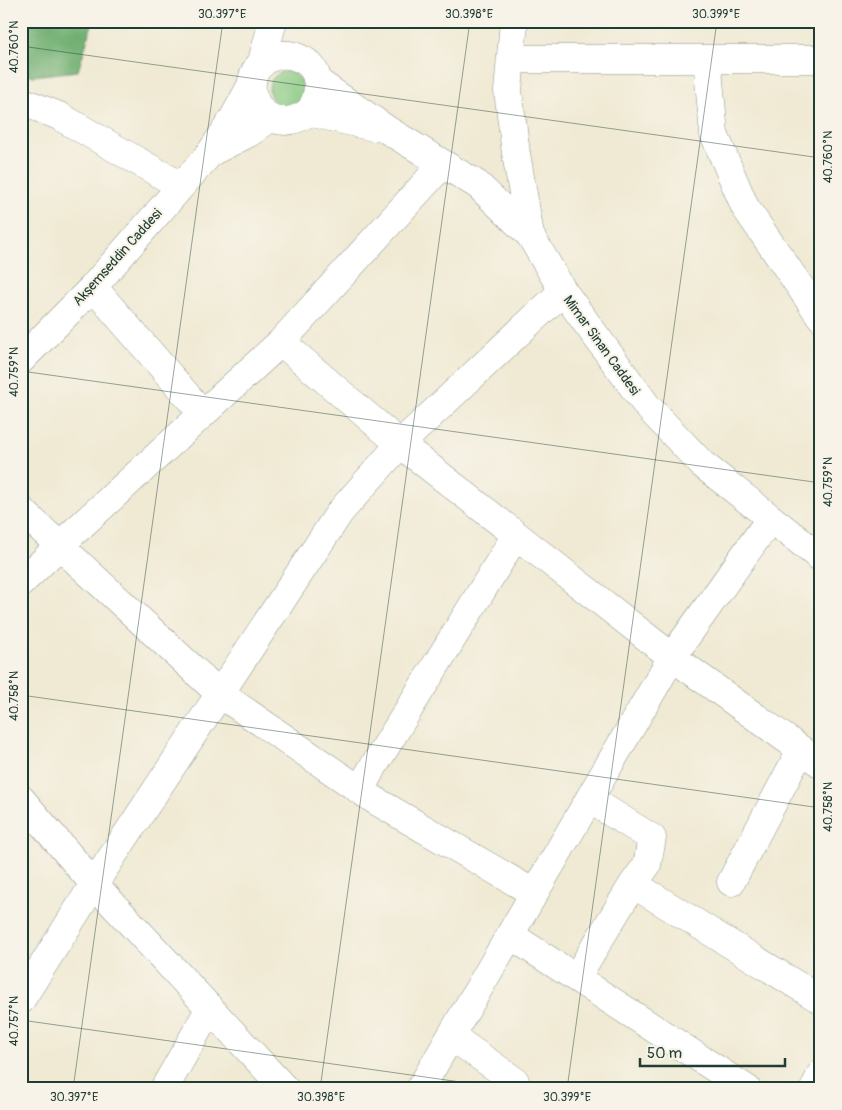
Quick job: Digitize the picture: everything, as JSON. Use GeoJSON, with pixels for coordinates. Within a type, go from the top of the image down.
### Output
{"type":"FeatureCollection","features":[{"type":"Feature","properties":{"kind":"street"},"geometry":{"type":"LineString","coordinates":[[211,152],[233,119],[256,74],[269,58],[279,55],[290,55],[300,58],[309,64],[315,72],[318,82],[318,93],[315,103],[309,112],[300,118],[290,121],[270,118],[255,104],[252,94],[256,74],[273,21]]}},
{"type":"Feature","properties":{"kind":"street"},"geometry":{"type":"LineString","coordinates":[[287,21],[300,58]]}},
{"type":"Feature","properties":{"kind":"street"},"geometry":{"type":"LineString","coordinates":[[514,21],[508,91],[530,235]]}},
{"type":"Feature","properties":{"kind":"street"},"geometry":{"type":"LineString","coordinates":[[511,59],[821,59]]}},
{"type":"Feature","properties":{"kind":"street"},"geometry":{"type":"LineString","coordinates":[[706,59],[714,134],[745,207],[821,317]]}},
{"type":"Feature","properties":{"kind":"street"},"geometry":{"type":"LineString","coordinates":[[318,82],[389,131]]}},
{"type":"Feature","properties":{"kind":"street"},"geometry":{"type":"LineString","coordinates":[[21,101],[59,116],[181,186]]}},
{"type":"Feature","properties":{"kind":"street"},"geometry":{"type":"LineString","coordinates":[[309,112],[389,131]]}},
{"type":"Feature","properties":{"kind":"street"},"geometry":{"type":"LineString","coordinates":[[211,152],[248,133],[270,118]]}},
{"type":"Feature","properties":{"kind":"street","name":"Mimar Sinan Caddesi"},"geometry":{"type":"LineString","coordinates":[[389,131],[478,185],[530,235],[563,291],[647,406],[702,464],[821,558]]}},
{"type":"Feature","properties":{"kind":"street","name":"Akşemseddin Caddesi"},"geometry":{"type":"LineString","coordinates":[[21,360],[93,287],[211,152]]}},
{"type":"Feature","properties":{"kind":"street"},"geometry":{"type":"LineString","coordinates":[[21,583],[281,342],[443,164]]}},
{"type":"Feature","properties":{"kind":"street"},"geometry":{"type":"LineString","coordinates":[[93,287],[203,414]]}},
{"type":"Feature","properties":{"kind":"street"},"geometry":{"type":"LineString","coordinates":[[21,1000],[94,884],[340,512],[400,444],[563,291]]}},
{"type":"Feature","properties":{"kind":"street"},"geometry":{"type":"LineString","coordinates":[[281,342],[400,444],[516,535],[672,657],[811,757],[731,882]]}},
{"type":"Feature","properties":{"kind":"street"},"geometry":{"type":"LineString","coordinates":[[21,510],[220,694],[359,790],[534,893]]}},
{"type":"Feature","properties":{"kind":"street"},"geometry":{"type":"LineString","coordinates":[[420,1089],[672,657],[770,519]]}},
{"type":"Feature","properties":{"kind":"street"},"geometry":{"type":"LineString","coordinates":[[359,790],[516,535]]}},
{"type":"Feature","properties":{"kind":"street"},"geometry":{"type":"LineString","coordinates":[[21,799],[94,884],[285,1089]]}},
{"type":"Feature","properties":{"kind":"street"},"geometry":{"type":"LineString","coordinates":[[576,978],[633,884],[647,865],[652,838],[589,799]]}},
{"type":"Feature","properties":{"kind":"street"},"geometry":{"type":"LineString","coordinates":[[633,884],[821,1000]]}},
{"type":"Feature","properties":{"kind":"street"},"geometry":{"type":"LineString","coordinates":[[510,935],[746,1089]]}},
{"type":"Feature","properties":{"kind":"street"},"geometry":{"type":"LineString","coordinates":[[164,1089],[210,1008]]}},
{"type":"Feature","properties":{"kind":"street"},"geometry":{"type":"LineString","coordinates":[[451,1036],[515,1081]]}},
{"type":"Feature","properties":{"kind":"street"},"geometry":{"type":"LineString","coordinates":[[814,1089],[821,1074]]}},
{"type":"Feature","properties":{"kind":"green space"},"geometry":{"type":"Polygon","coordinates":[[[21,21],[93,21],[78,71],[33,76],[21,72],[21,21]]]}},
{"type":"Feature","properties":{"kind":"green space"},"geometry":{"type":"Polygon","coordinates":[[[286,72],[293,73],[298,77],[302,82],[302,96],[298,101],[293,105],[286,106],[279,105],[274,101],[270,96],[269,89],[270,82],[274,77],[279,73],[286,72]]]}}]}
